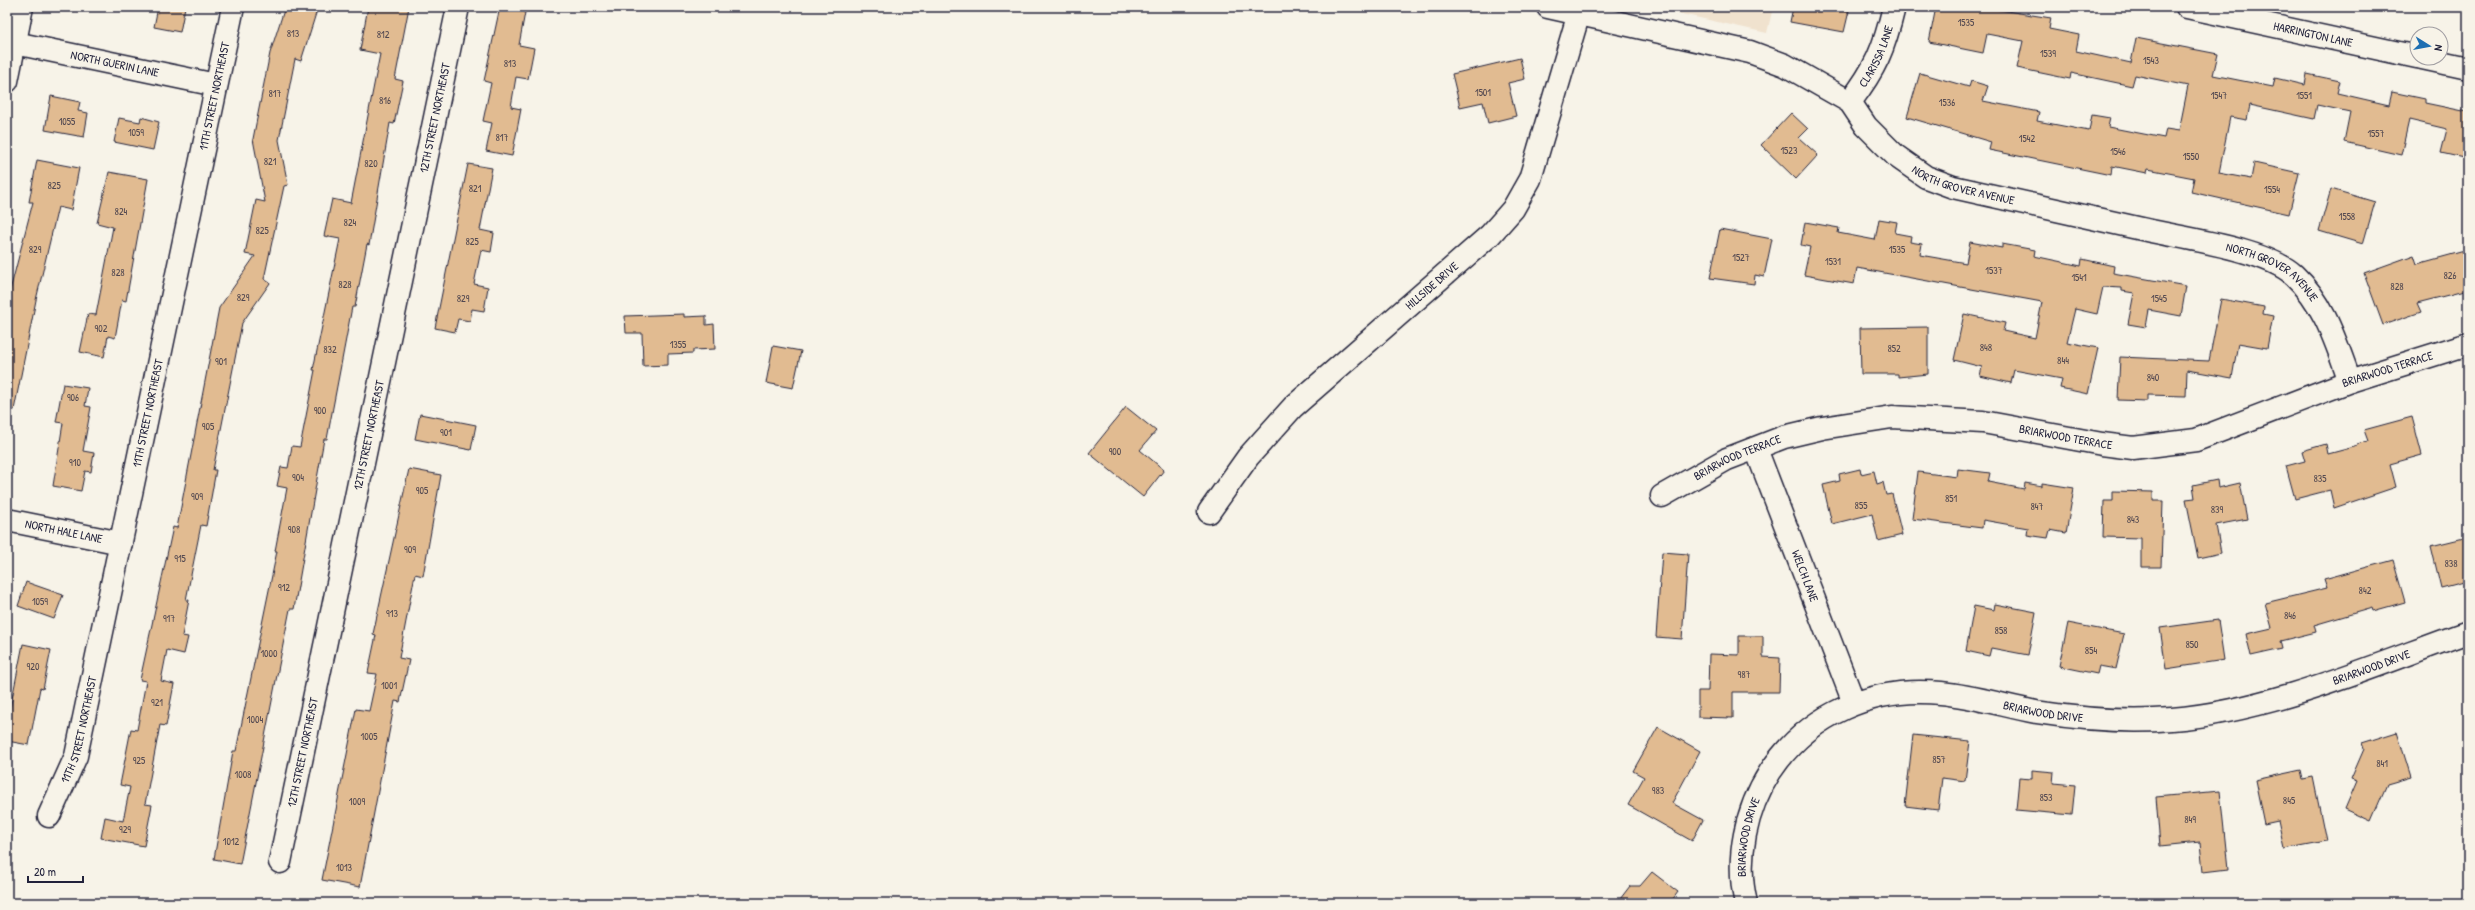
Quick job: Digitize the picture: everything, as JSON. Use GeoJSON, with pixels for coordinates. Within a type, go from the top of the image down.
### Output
{"type":"FeatureCollection","features":[{"type":"Feature","properties":{"kind":"street"},"geometry":{"type":"LineString","coordinates":[[7,81],[22,7]]}},
{"type":"Feature","properties":{"kind":"street","name":"11TH STREET NORTHEAST"},"geometry":{"type":"LineString","coordinates":[[49,816],[76,756],[233,7]]}},
{"type":"Feature","properties":{"kind":"street","name":"12TH STREET NORTHEAST"},"geometry":{"type":"LineString","coordinates":[[280,862],[458,7]]}},
{"type":"Feature","properties":{"kind":"street","name":"NORTH GROVER AVENUE"},"geometry":{"type":"LineString","coordinates":[[1548,7],[1750,52],[1785,65],[1850,102],[1866,126],[1896,156],[1926,177],[1946,184],[2219,246],[2266,259],[2293,275],[2311,295],[2329,322],[2350,381]]}},
{"type":"Feature","properties":{"kind":"street","name":"CLARISSA LANE"},"geometry":{"type":"LineString","coordinates":[[1850,102],[1875,68],[1885,44],[1894,7]]}},
{"type":"Feature","properties":{"kind":"street","name":"HARRINGTON LANE"},"geometry":{"type":"LineString","coordinates":[[2186,7],[2409,55]]}},
{"type":"Feature","properties":{"kind":"street","name":"HILLSIDE DRIVE"},"geometry":{"type":"LineString","coordinates":[[1209,512],[1248,457],[1293,407],[1490,235],[1513,209],[1530,178],[1560,84],[1579,13]]}},
{"type":"Feature","properties":{"kind":"street","name":"NORTH GUERIN LANE"},"geometry":{"type":"LineString","coordinates":[[15,43],[216,85]]}},
{"type":"Feature","properties":{"kind":"street"},"geometry":{"type":"LineString","coordinates":[[2449,64],[2468,68]]}},
{"type":"Feature","properties":{"kind":"street","name":"BRIARWOOD TERRACE"},"geometry":{"type":"LineString","coordinates":[[1662,496],[1727,459],[1784,437],[1822,428],[1892,417],[1983,422],[2102,444],[2133,448],[2196,440],[2350,381],[2468,344]]}},
{"type":"Feature","properties":{"kind":"street","name":"WELCH LANE"},"geometry":{"type":"LineString","coordinates":[[1756,449],[1854,703]]}},
{"type":"Feature","properties":{"kind":"street","name":"NORTH HALE LANE"},"geometry":{"type":"LineString","coordinates":[[7,520],[121,543]]}},
{"type":"Feature","properties":{"kind":"street","name":"BRIARWOOD DRIVE"},"geometry":{"type":"LineString","coordinates":[[1746,903],[1742,872],[1742,851],[1749,819],[1765,779],[1777,761],[1799,737],[1834,712],[1854,703],[1883,695],[1913,691],[1943,693],[2087,719],[2139,721],[2174,719],[2225,712],[2276,699],[2468,632]]}},
{"type":"Feature","properties":{"kind":"shaded area"},"geometry":{"type":"Polygon","coordinates":[[[1650,7],[1773,7],[1767,33],[1650,7]]]}},
{"type":"Feature","properties":{"kind":"building"},"geometry":{"type":"Polygon","coordinates":[[[158,7],[185,7],[180,32],[154,27],[158,7]]]}},
{"type":"Feature","properties":{"kind":"building"},"geometry":{"type":"Polygon","coordinates":[[[285,7],[318,7],[301,61],[295,59],[279,140],[288,185],[284,186],[264,279],[270,283],[242,323],[213,470],[216,470],[206,526],[201,525],[186,600],[189,600],[182,636],[188,637],[184,654],[167,650],[161,681],[174,684],[166,726],[160,725],[145,804],[152,805],[144,846],[101,838],[105,817],[123,821],[130,787],[120,785],[131,729],[137,730],[146,681],[140,680],[173,527],[177,528],[219,308],[255,256],[245,254],[256,200],[265,202],[253,139],[270,53],[285,7]]]}},
{"type":"Feature","properties":{"kind":"building"},"geometry":{"type":"Polygon","coordinates":[[[368,7],[409,7],[395,79],[403,81],[394,124],[390,123],[369,245],[367,244],[355,307],[352,307],[327,439],[324,439],[294,609],[290,609],[240,864],[214,859],[233,751],[236,751],[277,551],[275,551],[287,488],[277,486],[281,467],[288,468],[292,446],[300,447],[315,370],[313,370],[340,239],[324,236],[332,199],[351,203],[380,54],[360,50],[368,7]]]}},
{"type":"Feature","properties":{"kind":"building"},"geometry":{"type":"Polygon","coordinates":[[[500,7],[526,7],[519,45],[534,48],[528,79],[516,77],[511,107],[521,109],[512,156],[486,151],[492,123],[483,121],[491,83],[484,81],[500,7]]]}},
{"type":"Feature","properties":{"kind":"building"},"geometry":{"type":"Polygon","coordinates":[[[1793,7],[1830,7],[1849,11],[1844,32],[1790,22],[1793,7]]]}},
{"type":"Feature","properties":{"kind":"building"},"geometry":{"type":"Polygon","coordinates":[[[1936,7],[1981,7],[2051,18],[2049,29],[2079,35],[2076,51],[2131,63],[2136,38],[2218,54],[2213,75],[2273,87],[2275,78],[2305,85],[2307,74],[2340,81],[2337,93],[2389,105],[2392,92],[2425,99],[2425,103],[2468,112],[2468,159],[2441,153],[2447,129],[2409,120],[2401,155],[2344,142],[2350,112],[2317,105],[2314,119],[2250,105],[2247,120],[2230,117],[2219,173],[2251,179],[2254,163],[2299,173],[2289,214],[2191,192],[2194,178],[2148,169],[2147,173],[2112,166],[2111,175],[1989,150],[1991,142],[1907,117],[1920,73],[1969,87],[1971,81],[1988,86],[1983,101],[2039,112],[2037,121],[2089,131],[2092,115],[2110,118],[2108,127],[2164,138],[2166,129],[2179,131],[2188,86],[2135,75],[2132,86],[2071,73],[2070,79],[2017,68],[2023,41],[1987,34],[1983,53],[1929,42],[1936,7]]]}},
{"type":"Feature","properties":{"kind":"building"},"geometry":{"type":"Polygon","coordinates":[[[1520,58],[1525,79],[1508,83],[1516,116],[1488,123],[1483,102],[1460,107],[1452,74],[1520,58]]]}},
{"type":"Feature","properties":{"kind":"building"},"geometry":{"type":"Polygon","coordinates":[[[51,96],[80,102],[78,111],[88,113],[84,137],[45,130],[51,96]]]}},
{"type":"Feature","properties":{"kind":"building"},"geometry":{"type":"Polygon","coordinates":[[[1791,113],[1808,129],[1799,138],[1818,155],[1796,179],[1761,145],[1791,113]]]}},
{"type":"Feature","properties":{"kind":"building"},"geometry":{"type":"Polygon","coordinates":[[[141,117],[159,122],[153,150],[114,142],[119,118],[140,122],[141,117]]]}},
{"type":"Feature","properties":{"kind":"building"},"geometry":{"type":"Polygon","coordinates":[[[37,160],[79,168],[71,210],[58,207],[36,300],[14,410],[7,410],[7,302],[33,202],[29,202],[37,160]]]}},
{"type":"Feature","properties":{"kind":"building"},"geometry":{"type":"Polygon","coordinates":[[[468,164],[492,168],[480,230],[494,233],[491,252],[481,250],[474,284],[488,287],[484,311],[472,309],[470,321],[458,319],[455,332],[435,328],[468,164]]]}},
{"type":"Feature","properties":{"kind":"building"},"geometry":{"type":"Polygon","coordinates":[[[109,172],[148,179],[126,301],[122,300],[115,338],[108,336],[104,357],[80,352],[88,314],[96,315],[113,227],[97,223],[109,172]]]}},
{"type":"Feature","properties":{"kind":"building"},"geometry":{"type":"Polygon","coordinates":[[[2331,189],[2375,202],[2363,244],[2319,231],[2331,189]]]}},
{"type":"Feature","properties":{"kind":"building"},"geometry":{"type":"Polygon","coordinates":[[[1879,219],[1897,222],[1895,233],[1911,236],[1910,242],[1922,244],[1920,255],[1966,263],[1970,242],[2002,248],[2002,244],[2035,250],[2034,256],[2081,266],[2082,259],[2114,266],[2113,273],[2186,286],[2181,316],[2149,310],[2146,327],[2128,324],[2134,293],[2122,291],[2122,288],[2103,287],[2097,314],[2075,309],[2067,342],[2098,348],[2088,394],[2060,388],[2062,379],[2014,370],[2011,383],[1980,376],[1982,367],[1954,360],[1964,314],[2005,323],[2003,331],[2035,338],[2042,302],[1857,268],[1854,284],[1804,275],[1810,247],[1801,245],[1805,222],[1839,228],[1838,233],[1875,240],[1879,219]]]}},
{"type":"Feature","properties":{"kind":"building"},"geometry":{"type":"Polygon","coordinates":[[[1720,229],[1772,239],[1764,277],[1755,275],[1754,284],[1710,278],[1720,229]]]}},
{"type":"Feature","properties":{"kind":"building"},"geometry":{"type":"Polygon","coordinates":[[[2468,250],[2468,290],[2417,303],[2421,312],[2383,325],[2364,273],[2414,255],[2417,264],[2468,250]]]}},
{"type":"Feature","properties":{"kind":"building"},"geometry":{"type":"Polygon","coordinates":[[[2221,299],[2264,307],[2263,314],[2273,316],[2267,348],[2238,343],[2232,378],[2187,370],[2186,396],[2147,395],[2147,401],[2118,400],[2120,357],[2209,361],[2221,299]]]}},
{"type":"Feature","properties":{"kind":"building"},"geometry":{"type":"Polygon","coordinates":[[[684,314],[684,317],[706,316],[706,325],[714,324],[715,349],[693,350],[693,353],[668,354],[668,365],[643,366],[642,333],[626,333],[625,316],[684,314]]]}},
{"type":"Feature","properties":{"kind":"building"},"geometry":{"type":"Polygon","coordinates":[[[1928,327],[1928,374],[1898,377],[1898,374],[1861,374],[1860,328],[1928,327]]]}},
{"type":"Feature","properties":{"kind":"building"},"geometry":{"type":"Polygon","coordinates":[[[773,346],[801,351],[793,388],[766,383],[773,346]]]}},
{"type":"Feature","properties":{"kind":"building"},"geometry":{"type":"Polygon","coordinates":[[[63,384],[88,388],[85,406],[91,407],[83,451],[94,453],[91,472],[85,471],[81,491],[53,486],[63,423],[56,422],[63,384]]]}},
{"type":"Feature","properties":{"kind":"building"},"geometry":{"type":"Polygon","coordinates":[[[1126,407],[1156,431],[1140,450],[1164,470],[1143,497],[1089,453],[1126,407]]]}},
{"type":"Feature","properties":{"kind":"building"},"geometry":{"type":"Polygon","coordinates":[[[420,414],[476,425],[471,450],[415,439],[420,414]]]}},
{"type":"Feature","properties":{"kind":"building"},"geometry":{"type":"Polygon","coordinates":[[[2412,417],[2422,455],[2390,464],[2396,487],[2334,508],[2330,490],[2295,499],[2286,466],[2305,461],[2302,451],[2326,444],[2328,454],[2358,446],[2357,444],[2368,441],[2364,430],[2412,417]]]}},
{"type":"Feature","properties":{"kind":"building"},"geometry":{"type":"Polygon","coordinates":[[[409,469],[441,475],[423,576],[415,574],[399,658],[409,660],[400,702],[395,701],[360,887],[322,880],[356,709],[369,711],[377,674],[368,673],[376,635],[373,634],[409,469]]]}},
{"type":"Feature","properties":{"kind":"building"},"geometry":{"type":"Polygon","coordinates":[[[1860,469],[1861,474],[1874,471],[1877,484],[1883,482],[1886,495],[1892,494],[1902,535],[1878,541],[1872,514],[1832,524],[1823,485],[1840,481],[1839,474],[1860,469]]]}},
{"type":"Feature","properties":{"kind":"building"},"geometry":{"type":"Polygon","coordinates":[[[1958,469],[1990,473],[1988,482],[2024,489],[2025,483],[2042,486],[2042,483],[2074,488],[2066,533],[2050,530],[2048,538],[2027,535],[2028,528],[1983,520],[1982,528],[1912,519],[1918,472],[1957,477],[1958,469]]]}},
{"type":"Feature","properties":{"kind":"building"},"geometry":{"type":"Polygon","coordinates":[[[2217,480],[2218,488],[2240,483],[2247,519],[2216,525],[2221,553],[2198,558],[2186,499],[2195,498],[2193,485],[2217,480]]]}},
{"type":"Feature","properties":{"kind":"building"},"geometry":{"type":"Polygon","coordinates":[[[2113,491],[2153,492],[2153,501],[2163,501],[2161,567],[2141,567],[2141,538],[2103,537],[2104,501],[2113,501],[2113,491]]]}},
{"type":"Feature","properties":{"kind":"building"},"geometry":{"type":"Polygon","coordinates":[[[2468,537],[2468,581],[2441,588],[2431,546],[2468,537]]]}},
{"type":"Feature","properties":{"kind":"building"},"geometry":{"type":"Polygon","coordinates":[[[1662,552],[1688,554],[1682,639],[1656,637],[1662,552]]]}},
{"type":"Feature","properties":{"kind":"building"},"geometry":{"type":"Polygon","coordinates":[[[2393,560],[2405,602],[2373,611],[2372,608],[2314,625],[2316,632],[2280,641],[2282,649],[2251,656],[2246,634],[2272,628],[2265,603],[2327,588],[2324,579],[2393,560]]]}},
{"type":"Feature","properties":{"kind":"building"},"geometry":{"type":"Polygon","coordinates":[[[26,582],[63,595],[54,619],[18,606],[26,582]]]}},
{"type":"Feature","properties":{"kind":"building"},"geometry":{"type":"Polygon","coordinates":[[[1995,604],[2036,612],[2028,655],[1991,648],[1989,656],[1966,651],[1974,606],[1994,610],[1995,604]]]}},
{"type":"Feature","properties":{"kind":"building"},"geometry":{"type":"Polygon","coordinates":[[[2218,620],[2224,660],[2166,669],[2160,628],[2218,620]]]}},
{"type":"Feature","properties":{"kind":"building"},"geometry":{"type":"Polygon","coordinates":[[[2068,623],[2124,634],[2116,669],[2099,666],[2097,674],[2059,666],[2068,623]]]}},
{"type":"Feature","properties":{"kind":"building"},"geometry":{"type":"Polygon","coordinates":[[[1739,636],[1763,636],[1763,657],[1780,658],[1779,692],[1733,692],[1733,718],[1698,717],[1698,691],[1708,691],[1709,654],[1739,655],[1739,636]]]}},
{"type":"Feature","properties":{"kind":"building"},"geometry":{"type":"Polygon","coordinates":[[[23,644],[51,650],[43,689],[40,688],[29,745],[7,741],[7,724],[23,644]]]}},
{"type":"Feature","properties":{"kind":"building"},"geometry":{"type":"Polygon","coordinates":[[[1658,727],[1700,751],[1672,803],[1703,820],[1692,841],[1628,805],[1644,777],[1633,771],[1658,727]]]}},
{"type":"Feature","properties":{"kind":"building"},"geometry":{"type":"Polygon","coordinates":[[[2397,732],[2411,777],[2387,784],[2371,821],[2345,809],[2357,781],[2351,779],[2364,749],[2362,743],[2397,732]]]}},
{"type":"Feature","properties":{"kind":"building"},"geometry":{"type":"Polygon","coordinates":[[[1913,735],[1970,741],[1965,781],[1942,778],[1938,810],[1905,806],[1913,735]]]}},
{"type":"Feature","properties":{"kind":"building"},"geometry":{"type":"Polygon","coordinates":[[[2032,770],[2054,772],[2053,783],[2075,785],[2072,815],[2016,810],[2019,778],[2032,779],[2032,770]]]}},
{"type":"Feature","properties":{"kind":"building"},"geometry":{"type":"Polygon","coordinates":[[[2301,770],[2303,779],[2313,777],[2326,841],[2284,849],[2278,821],[2264,824],[2255,780],[2301,770]]]}},
{"type":"Feature","properties":{"kind":"building"},"geometry":{"type":"Polygon","coordinates":[[[2220,791],[2228,869],[2203,872],[2200,842],[2160,846],[2156,797],[2220,791]]]}},
{"type":"Feature","properties":{"kind":"building"},"geometry":{"type":"Polygon","coordinates":[[[1652,872],[1678,892],[1670,903],[1617,903],[1630,886],[1640,886],[1652,872]]]}}]}
